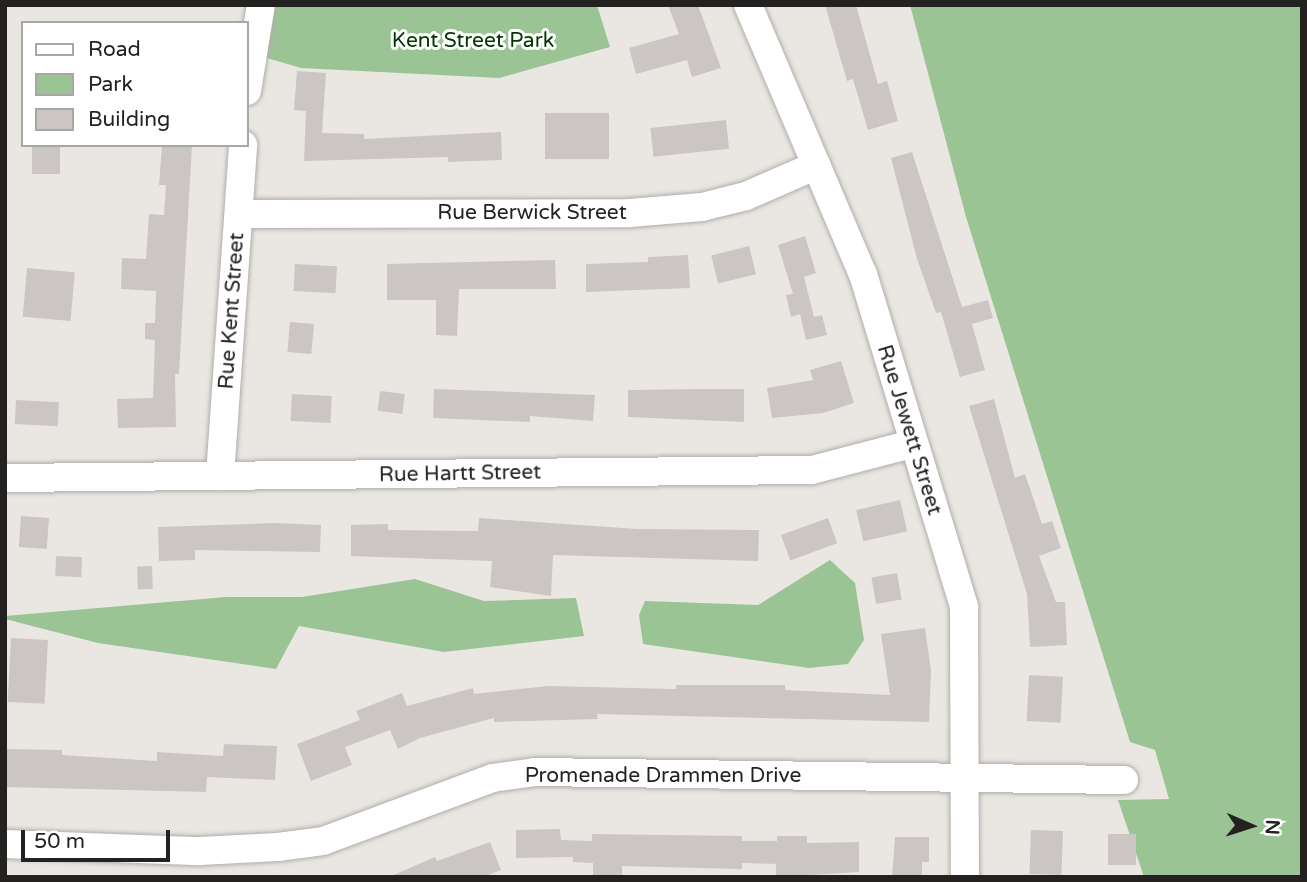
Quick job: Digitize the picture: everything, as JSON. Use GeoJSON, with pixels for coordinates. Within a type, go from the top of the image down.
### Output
{"type":"FeatureCollection","features":[{"type":"Feature","properties":{"kind":"street"},"geometry":{"type":"LineString","coordinates":[[248,85],[261,5]]}},
{"type":"Feature","properties":{"kind":"street","name":"Rue Jewett Street"},"geometry":{"type":"LineString","coordinates":[[748,5],[863,274],[966,617],[965,877]]}},
{"type":"Feature","properties":{"kind":"street","name":"Rue Kent Street"},"geometry":{"type":"LineString","coordinates":[[220,476],[243,147]]}},
{"type":"Feature","properties":{"kind":"street","name":"Rue Berwick Street"},"geometry":{"type":"LineString","coordinates":[[239,214],[616,214],[702,208],[746,196],[817,165]]}},
{"type":"Feature","properties":{"kind":"street","name":"Rue Hartt Street"},"geometry":{"type":"LineString","coordinates":[[5,478],[813,470],[912,444]]}},
{"type":"Feature","properties":{"kind":"street","name":"Promenade Drammen Drive"},"geometry":{"type":"LineString","coordinates":[[5,844],[200,851],[301,844],[323,841],[492,778],[536,772],[967,780],[1124,780]]}},
{"type":"Feature","properties":{"kind":"green space","name":"Kent Street Park"},"geometry":{"type":"Polygon","coordinates":[[[261,5],[597,5],[610,47],[499,78],[301,68],[250,53],[261,5]]]}},
{"type":"Feature","properties":{"kind":"green space"},"geometry":{"type":"Polygon","coordinates":[[[910,5],[1302,5],[1302,877],[1144,877],[1118,800],[1169,799],[1155,750],[1130,742],[966,217],[910,5]]]}},
{"type":"Feature","properties":{"kind":"green space"},"geometry":{"type":"Polygon","coordinates":[[[830,560],[855,583],[864,640],[848,664],[809,668],[643,644],[639,615],[645,601],[758,605],[830,560]]]}},
{"type":"Feature","properties":{"kind":"green space"},"geometry":{"type":"Polygon","coordinates":[[[415,579],[484,601],[576,598],[584,636],[444,652],[299,626],[276,669],[98,643],[5,619],[5,616],[226,597],[302,597],[415,579]]]}},
{"type":"Feature","properties":{"kind":"building"},"geometry":{"type":"Polygon","coordinates":[[[668,5],[698,5],[721,68],[692,77],[687,60],[636,74],[629,48],[679,34],[668,5]]]}},
{"type":"Feature","properties":{"kind":"building"},"geometry":{"type":"Polygon","coordinates":[[[825,5],[856,5],[878,84],[887,81],[898,121],[868,130],[853,79],[847,81],[825,5]]]}},
{"type":"Feature","properties":{"kind":"building"},"geometry":{"type":"Polygon","coordinates":[[[297,71],[326,73],[322,133],[364,134],[364,139],[501,132],[502,160],[448,162],[448,157],[304,161],[306,111],[294,110],[297,71]]]}},
{"type":"Feature","properties":{"kind":"building"},"geometry":{"type":"Polygon","coordinates":[[[545,113],[609,113],[609,159],[545,159],[545,113]]]}},
{"type":"Feature","properties":{"kind":"building"},"geometry":{"type":"Polygon","coordinates":[[[726,120],[729,149],[653,157],[650,128],[726,120]]]}},
{"type":"Feature","properties":{"kind":"building"},"geometry":{"type":"Polygon","coordinates":[[[32,147],[60,147],[60,174],[32,174],[32,147]]]}},
{"type":"Feature","properties":{"kind":"building"},"geometry":{"type":"Polygon","coordinates":[[[162,147],[192,147],[179,374],[175,374],[176,427],[118,428],[117,399],[153,398],[155,340],[145,339],[145,323],[155,323],[156,291],[121,289],[122,258],[146,259],[149,214],[164,215],[166,185],[159,185],[162,147]]]}},
{"type":"Feature","properties":{"kind":"building"},"geometry":{"type":"Polygon","coordinates":[[[912,152],[962,307],[988,300],[993,318],[972,324],[985,370],[960,377],[941,312],[936,313],[917,259],[891,158],[912,152]]]}},
{"type":"Feature","properties":{"kind":"building"},"geometry":{"type":"Polygon","coordinates":[[[805,236],[816,273],[804,277],[814,317],[822,315],[827,335],[806,340],[800,314],[791,317],[786,295],[793,294],[778,245],[805,236]]]}},
{"type":"Feature","properties":{"kind":"building"},"geometry":{"type":"Polygon","coordinates":[[[749,246],[756,274],[718,284],[711,255],[749,246]]]}},
{"type":"Feature","properties":{"kind":"building"},"geometry":{"type":"Polygon","coordinates":[[[688,255],[690,288],[586,292],[586,264],[648,262],[648,257],[688,255]]]}},
{"type":"Feature","properties":{"kind":"building"},"geometry":{"type":"Polygon","coordinates":[[[555,260],[556,289],[459,289],[457,336],[436,335],[436,300],[387,300],[387,264],[555,260]]]}},
{"type":"Feature","properties":{"kind":"building"},"geometry":{"type":"Polygon","coordinates":[[[295,264],[337,266],[336,293],[294,291],[295,264]]]}},
{"type":"Feature","properties":{"kind":"building"},"geometry":{"type":"Polygon","coordinates":[[[27,268],[75,272],[71,321],[23,317],[27,268]]]}},
{"type":"Feature","properties":{"kind":"building"},"geometry":{"type":"Polygon","coordinates":[[[290,322],[314,324],[311,354],[287,352],[290,322]]]}},
{"type":"Feature","properties":{"kind":"building"},"geometry":{"type":"Polygon","coordinates":[[[841,361],[854,403],[823,413],[772,418],[767,388],[813,380],[810,370],[841,361]]]}},
{"type":"Feature","properties":{"kind":"building"},"geometry":{"type":"Polygon","coordinates":[[[434,389],[595,395],[593,421],[530,416],[530,422],[433,418],[434,389]]]}},
{"type":"Feature","properties":{"kind":"building"},"geometry":{"type":"Polygon","coordinates":[[[744,389],[744,422],[628,417],[628,390],[744,389]]]}},
{"type":"Feature","properties":{"kind":"building"},"geometry":{"type":"Polygon","coordinates":[[[380,391],[405,394],[402,414],[378,411],[380,391]]]}},
{"type":"Feature","properties":{"kind":"building"},"geometry":{"type":"Polygon","coordinates":[[[292,394],[332,396],[331,423],[291,421],[292,394]]]}},
{"type":"Feature","properties":{"kind":"building"},"geometry":{"type":"Polygon","coordinates":[[[994,399],[1015,478],[1025,474],[1042,524],[1052,521],[1061,548],[1039,556],[1056,602],[1065,602],[1067,645],[1030,647],[1027,594],[969,406],[994,399]]]}},
{"type":"Feature","properties":{"kind":"building"},"geometry":{"type":"Polygon","coordinates":[[[16,400],[59,402],[58,426],[15,424],[16,400]]]}},
{"type":"Feature","properties":{"kind":"building"},"geometry":{"type":"Polygon","coordinates":[[[900,500],[907,531],[863,541],[856,510],[900,500]]]}},
{"type":"Feature","properties":{"kind":"building"},"geometry":{"type":"Polygon","coordinates":[[[21,516],[49,518],[47,549],[19,547],[21,516]]]}},
{"type":"Feature","properties":{"kind":"building"},"geometry":{"type":"Polygon","coordinates":[[[479,518],[637,529],[759,530],[758,561],[553,555],[551,596],[490,587],[492,561],[351,556],[351,525],[388,524],[388,530],[478,531],[479,518]]]}},
{"type":"Feature","properties":{"kind":"building"},"geometry":{"type":"Polygon","coordinates":[[[828,518],[837,543],[790,560],[781,535],[828,518]]]}},
{"type":"Feature","properties":{"kind":"building"},"geometry":{"type":"Polygon","coordinates":[[[276,523],[321,525],[320,552],[195,550],[195,560],[159,561],[158,527],[276,523]]]}},
{"type":"Feature","properties":{"kind":"building"},"geometry":{"type":"Polygon","coordinates":[[[56,556],[82,557],[81,577],[55,576],[56,556]]]}},
{"type":"Feature","properties":{"kind":"building"},"geometry":{"type":"Polygon","coordinates":[[[152,566],[153,589],[138,590],[137,567],[152,566]]]}},
{"type":"Feature","properties":{"kind":"building"},"geometry":{"type":"Polygon","coordinates":[[[897,573],[902,600],[876,604],[871,578],[897,573]]]}},
{"type":"Feature","properties":{"kind":"building"},"geometry":{"type":"Polygon","coordinates":[[[925,628],[931,671],[929,722],[597,714],[598,719],[494,722],[494,718],[420,738],[398,749],[390,730],[345,747],[352,765],[311,781],[297,744],[360,720],[356,711],[402,693],[407,706],[473,688],[474,694],[548,686],[676,689],[676,685],[785,685],[785,690],[890,695],[881,634],[925,628]]]}},
{"type":"Feature","properties":{"kind":"building"},"geometry":{"type":"Polygon","coordinates":[[[11,638],[48,640],[45,704],[8,702],[11,638]]]}},
{"type":"Feature","properties":{"kind":"building"},"geometry":{"type":"Polygon","coordinates":[[[1029,675],[1063,677],[1061,723],[1027,721],[1029,675]]]}},
{"type":"Feature","properties":{"kind":"building"},"geometry":{"type":"Polygon","coordinates":[[[224,744],[277,746],[275,780],[207,777],[206,792],[5,787],[5,749],[62,750],[62,755],[157,761],[157,752],[223,756],[224,744]]]}},
{"type":"Feature","properties":{"kind":"building"},"geometry":{"type":"Polygon","coordinates":[[[560,829],[561,840],[592,841],[592,834],[742,836],[742,841],[777,841],[777,836],[807,836],[807,843],[859,842],[859,872],[776,877],[776,864],[742,863],[742,869],[622,866],[622,877],[593,877],[593,863],[573,862],[573,857],[516,858],[516,830],[560,829]]]}},
{"type":"Feature","properties":{"kind":"building"},"geometry":{"type":"Polygon","coordinates":[[[1031,830],[1063,831],[1061,875],[1029,874],[1031,830]]]}},
{"type":"Feature","properties":{"kind":"building"},"geometry":{"type":"Polygon","coordinates":[[[1108,834],[1136,834],[1136,865],[1108,865],[1108,834]]]}},
{"type":"Feature","properties":{"kind":"building"},"geometry":{"type":"Polygon","coordinates":[[[895,837],[929,837],[929,862],[922,862],[922,877],[892,877],[895,837]]]}},
{"type":"Feature","properties":{"kind":"building"},"geometry":{"type":"Polygon","coordinates":[[[490,842],[501,870],[483,877],[389,877],[435,857],[437,861],[490,842]]]}}]}
